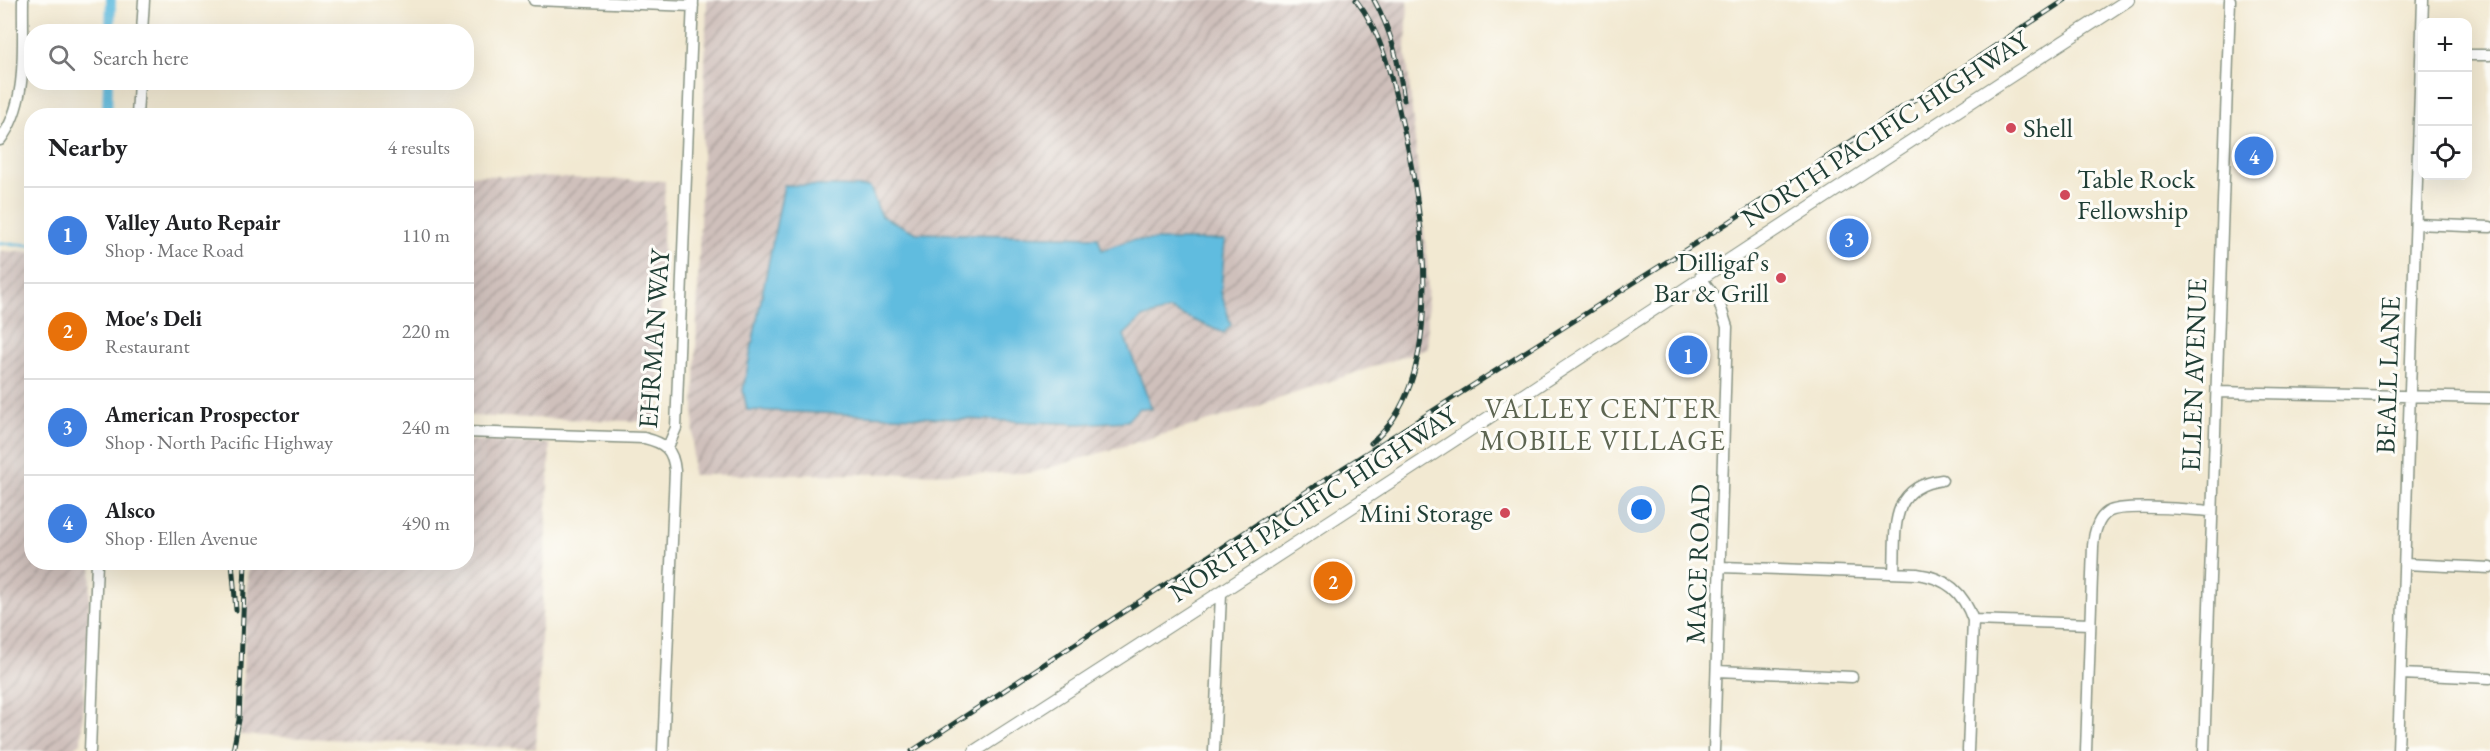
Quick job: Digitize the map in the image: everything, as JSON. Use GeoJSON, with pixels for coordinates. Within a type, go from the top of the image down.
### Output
{"type":"FeatureCollection","features":[{"type":"Feature","properties":{"kind":"main road","name":"NORTH PACIFIC HIGHWAY"},"geometry":{"type":"LineString","coordinates":[[975,751],[1221,594],[1700,278],[2128,0]]}},
{"type":"Feature","properties":{"kind":"street"},"geometry":{"type":"LineString","coordinates":[[0,140],[12,123],[18,105],[23,0]]}},
{"type":"Feature","properties":{"kind":"street"},"geometry":{"type":"LineString","coordinates":[[142,24],[144,0]]}},
{"type":"Feature","properties":{"kind":"street"},"geometry":{"type":"LineString","coordinates":[[534,0],[693,3]]}},
{"type":"Feature","properties":{"kind":"street","name":"ELLEN AVENUE"},"geometry":{"type":"LineString","coordinates":[[2204,751],[2230,0]]}},
{"type":"Feature","properties":{"kind":"street","name":"BEALL LANE"},"geometry":{"type":"LineString","coordinates":[[2423,0],[2423,18]]}},
{"type":"Feature","properties":{"kind":"street","name":"EHRMAN WAY"},"geometry":{"type":"LineString","coordinates":[[663,751],[675,471],[674,456],[668,447],[676,428],[693,3]]}},
{"type":"Feature","properties":{"kind":"street"},"geometry":{"type":"LineString","coordinates":[[2472,55],[2490,55]]}},
{"type":"Feature","properties":{"kind":"street","name":"BEALL LANE"},"geometry":{"type":"LineString","coordinates":[[2398,751],[2421,72]]}},
{"type":"Feature","properties":{"kind":"street"},"geometry":{"type":"LineString","coordinates":[[137,108],[138,90]]}},
{"type":"Feature","properties":{"kind":"street"},"geometry":{"type":"LineString","coordinates":[[2416,224],[2490,227]]}},
{"type":"Feature","properties":{"kind":"street","name":"MACE ROAD"},"geometry":{"type":"LineString","coordinates":[[1700,278],[1719,302],[1727,327],[1714,751]]}},
{"type":"Feature","properties":{"kind":"street"},"geometry":{"type":"LineString","coordinates":[[2217,392],[2490,398]]}},
{"type":"Feature","properties":{"kind":"street"},"geometry":{"type":"LineString","coordinates":[[474,432],[644,438],[668,447]]}},
{"type":"Feature","properties":{"kind":"street"},"geometry":{"type":"LineString","coordinates":[[1894,573],[1896,516],[1900,507],[1917,486],[1942,480]]}},
{"type":"Feature","properties":{"kind":"street"},"geometry":{"type":"LineString","coordinates":[[2086,751],[2094,532],[2109,512],[2130,508],[2212,511]]}},
{"type":"Feature","properties":{"kind":"street"},"geometry":{"type":"LineString","coordinates":[[2405,564],[2490,568]]}},
{"type":"Feature","properties":{"kind":"street"},"geometry":{"type":"LineString","coordinates":[[1721,567],[1929,575],[1950,584],[1968,607],[1973,621],[1968,751]]}},
{"type":"Feature","properties":{"kind":"street"},"geometry":{"type":"LineString","coordinates":[[90,751],[97,570]]}},
{"type":"Feature","properties":{"kind":"street"},"geometry":{"type":"LineString","coordinates":[[1214,751],[1221,594]]}},
{"type":"Feature","properties":{"kind":"street"},"geometry":{"type":"LineString","coordinates":[[1973,621],[2090,624]]}},
{"type":"Feature","properties":{"kind":"street"},"geometry":{"type":"LineString","coordinates":[[1717,671],[1852,677]]}},
{"type":"Feature","properties":{"kind":"street"},"geometry":{"type":"LineString","coordinates":[[2401,674],[2490,678]]}},
{"type":"Feature","properties":{"kind":"shaded area"},"geometry":{"type":"Polygon","coordinates":[[[707,0],[1408,0],[1406,49],[1427,261],[1428,348],[1243,411],[1032,473],[692,475],[707,0]]]}},
{"type":"Feature","properties":{"kind":"shaded area"},"geometry":{"type":"Polygon","coordinates":[[[474,175],[665,181],[657,422],[474,416],[474,175]]]}},
{"type":"Feature","properties":{"kind":"shaded area"},"geometry":{"type":"Polygon","coordinates":[[[0,251],[24,252],[24,570],[92,570],[81,743],[69,751],[0,751],[0,251]]]}},
{"type":"Feature","properties":{"kind":"shaded area"},"geometry":{"type":"Polygon","coordinates":[[[474,440],[550,444],[536,749],[240,735],[248,570],[474,570],[474,440]]]}},
{"type":"Feature","properties":{"kind":"water"},"geometry":{"type":"Polygon","coordinates":[[[784,185],[870,187],[881,216],[917,233],[1098,237],[1102,250],[1130,240],[1225,240],[1221,292],[1231,325],[1224,333],[1170,310],[1142,318],[1124,335],[1152,409],[1139,408],[1127,421],[1080,424],[747,410],[743,390],[784,185]]]}},
{"type":"Feature","properties":{"kind":"waterway"},"geometry":{"type":"LineString","coordinates":[[110,24],[111,0]]}},
{"type":"Feature","properties":{"kind":"waterway"},"geometry":{"type":"LineString","coordinates":[[107,108],[108,90]]}},
{"type":"Feature","properties":{"kind":"waterway"},"geometry":{"type":"LineString","coordinates":[[0,243],[24,244]]}},
{"type":"Feature","properties":{"kind":"railway"},"geometry":{"type":"LineString","coordinates":[[1356,0],[1373,27],[1379,42],[1401,118],[1416,196],[1422,242],[1424,289],[1421,335],[1412,378],[1396,414],[1371,443]]}},
{"type":"Feature","properties":{"kind":"railway"},"geometry":{"type":"LineString","coordinates":[[1374,0],[1386,24],[1394,48],[1404,100]]}},
{"type":"Feature","properties":{"kind":"railway"},"geometry":{"type":"LineString","coordinates":[[912,751],[1321,482],[1726,224],[2065,0]]}},
{"type":"Feature","properties":{"kind":"railway"},"geometry":{"type":"LineString","coordinates":[[233,570],[236,610]]}},
{"type":"Feature","properties":{"kind":"railway"},"geometry":{"type":"LineString","coordinates":[[233,751],[239,720],[245,570]]}},
{"type":"Feature","properties":{"kind":"place","name":"Shell"},"geometry":{"type":"Point","coordinates":[2011,128]}},
{"type":"Feature","properties":{"kind":"place","name":"Alsco"},"geometry":{"type":"Point","coordinates":[2254,156]}},
{"type":"Feature","properties":{"kind":"place","name":"Table Rock Fellowship"},"geometry":{"type":"Point","coordinates":[2065,195]}},
{"type":"Feature","properties":{"kind":"place","name":"American Prospector"},"geometry":{"type":"Point","coordinates":[1849,238]}},
{"type":"Feature","properties":{"kind":"place","name":"Dilligaf's Bar & Grill"},"geometry":{"type":"Point","coordinates":[1781,278]}},
{"type":"Feature","properties":{"kind":"place","name":"Valley Auto Repair"},"geometry":{"type":"Point","coordinates":[1688,355]}},
{"type":"Feature","properties":{"kind":"place","name":"Mini Storage"},"geometry":{"type":"Point","coordinates":[1505,513]}},
{"type":"Feature","properties":{"kind":"place","name":"Moe's Deli"},"geometry":{"type":"Point","coordinates":[1333,581]}},
{"type":"Feature","properties":{"kind":"district","name":"VALLEY CENTER MOBILE VILLAGE"},"geometry":{"type":"Point","coordinates":[1603,424]}}]}
